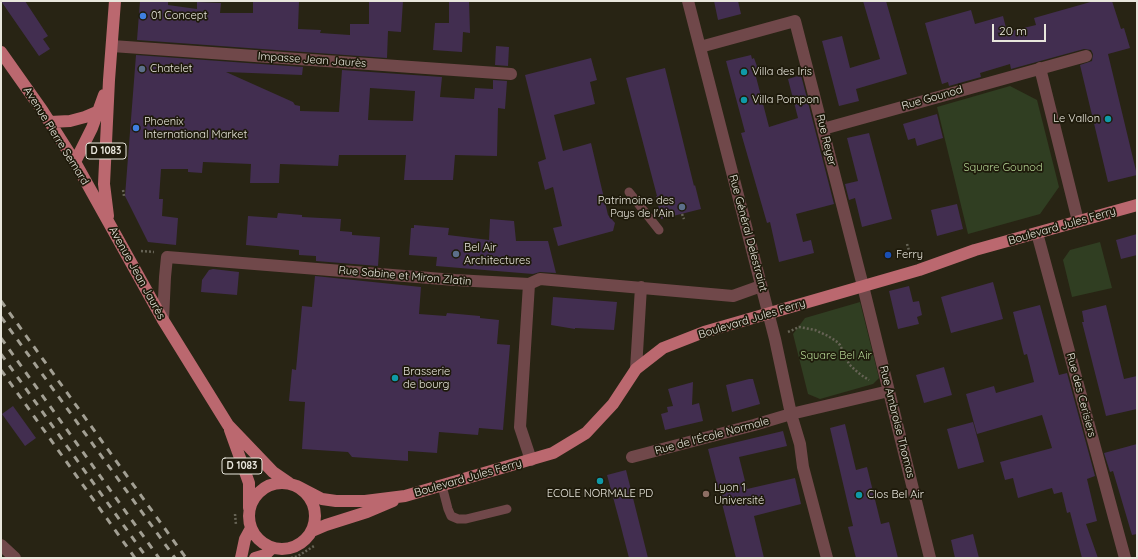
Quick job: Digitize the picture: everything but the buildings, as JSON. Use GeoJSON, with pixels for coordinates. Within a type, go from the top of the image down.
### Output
{"type":"FeatureCollection","features":[{"type":"Feature","properties":{"kind":"main road","name":"Avenue Jean Jaurès"},"geometry":{"type":"LineString","coordinates":[[115,1],[109,80],[104,184],[108,221],[163,320],[228,425],[249,483],[250,509]]}},
{"type":"Feature","properties":{"kind":"main road","name":"Avenue Pierre Semard"},"geometry":{"type":"LineString","coordinates":[[1,52],[50,122],[75,162],[108,221]]}},
{"type":"Feature","properties":{"kind":"main road","name":"Avenue Jean Jaurès"},"geometry":{"type":"LineString","coordinates":[[75,162],[92,128],[109,80]]}},
{"type":"Feature","properties":{"kind":"main road"},"geometry":{"type":"LineString","coordinates":[[50,122],[70,121],[85,117],[99,110]]}},
{"type":"Feature","properties":{"kind":"main road","name":"Boulevard Jules Ferry"},"geometry":{"type":"LineString","coordinates":[[312,531],[367,512],[405,496],[553,453],[586,433],[613,404],[636,369],[663,348],[704,332],[920,270],[975,250],[1137,205]]}},
{"type":"Feature","properties":{"kind":"main road","name":"Avenue Jean Jaurès"},"geometry":{"type":"LineString","coordinates":[[228,425],[273,472],[293,484]]}},
{"type":"Feature","properties":{"kind":"main road"},"geometry":{"type":"LineString","coordinates":[[278,482],[293,484],[304,490],[310,497],[316,514],[315,523],[312,531],[305,540],[295,547],[284,549],[272,548],[256,537],[251,528],[249,519],[253,499],[260,491],[278,482]]}},
{"type":"Feature","properties":{"kind":"main road","name":"Boulevard Jules Ferry"},"geometry":{"type":"LineString","coordinates":[[293,484],[322,499],[336,501],[365,501],[405,496]]}},
{"type":"Feature","properties":{"kind":"main road"},"geometry":{"type":"LineString","coordinates":[[241,558],[245,539],[251,528]]}},
{"type":"Feature","properties":{"kind":"main road"},"geometry":{"type":"LineString","coordinates":[[255,558],[265,555],[272,548]]}},
{"type":"Feature","properties":{"kind":"street","name":"Rue Général Delestraint"},"geometry":{"type":"LineString","coordinates":[[688,1],[768,313],[796,430],[803,467],[827,558]]}},
{"type":"Feature","properties":{"kind":"street","name":"Rue Reyer"},"geometry":{"type":"LineString","coordinates":[[700,47],[795,21],[863,286]]}},
{"type":"Feature","properties":{"kind":"street","name":"Impasse Jean Jaurès"},"geometry":{"type":"LineString","coordinates":[[112,46],[511,74]]}},
{"type":"Feature","properties":{"kind":"street","name":"Rue Gounod"},"geometry":{"type":"LineString","coordinates":[[823,128],[1086,56]]}},
{"type":"Feature","properties":{"kind":"street"},"geometry":{"type":"LineString","coordinates":[[1040,68],[1078,221]]}},
{"type":"Feature","properties":{"kind":"street","name":"Rue des Cerisiers"},"geometry":{"type":"LineString","coordinates":[[1037,233],[1125,558]]}},
{"type":"Feature","properties":{"kind":"street"},"geometry":{"type":"LineString","coordinates":[[163,320],[164,277],[167,257],[175,257]]}},
{"type":"Feature","properties":{"kind":"street","name":"Rue Sabine et Miron Zlatin"},"geometry":{"type":"LineString","coordinates":[[175,257],[455,280],[529,284],[540,279],[733,296],[761,286]]}},
{"type":"Feature","properties":{"kind":"street"},"geometry":{"type":"LineString","coordinates":[[529,284],[520,427],[531,460]]}},
{"type":"Feature","properties":{"kind":"street","name":"Rue Ambroise Thomas"},"geometry":{"type":"LineString","coordinates":[[863,286],[930,558]]}},
{"type":"Feature","properties":{"kind":"street"},"geometry":{"type":"LineString","coordinates":[[636,369],[641,287]]}},
{"type":"Feature","properties":{"kind":"street"},"geometry":{"type":"LineString","coordinates":[[791,414],[889,391]]}},
{"type":"Feature","properties":{"kind":"street","name":"Rue de l'École Normale"},"geometry":{"type":"LineString","coordinates":[[632,457],[791,414]]}},
{"type":"Feature","properties":{"kind":"street"},"geometry":{"type":"LineString","coordinates":[[1,545],[15,558]]}},
{"type":"Feature","properties":{"kind":"lane"},"geometry":{"type":"LineString","coordinates":[[629,192],[659,230]]}},
{"type":"Feature","properties":{"kind":"lane"},"geometry":{"type":"LineString","coordinates":[[442,486],[451,516],[458,520],[466,520],[508,509]]}},
{"type":"Feature","properties":{"kind":"path"},"geometry":{"type":"LineString","coordinates":[[123,190],[124,196]]}},
{"type":"Feature","properties":{"kind":"path"},"geometry":{"type":"LineString","coordinates":[[682,214],[684,219]]}},
{"type":"Feature","properties":{"kind":"path"},"geometry":{"type":"LineString","coordinates":[[907,244],[912,260]]}},
{"type":"Feature","properties":{"kind":"path"},"geometry":{"type":"LineString","coordinates":[[138,251],[167,253],[175,257]]}},
{"type":"Feature","properties":{"kind":"path"},"geometry":{"type":"LineString","coordinates":[[799,327],[821,332],[836,341],[843,350],[849,364],[854,369],[861,375],[876,382],[889,391]]}},
{"type":"Feature","properties":{"kind":"green space","name":"Square Gounod"},"geometry":{"type":"Polygon","coordinates":[[[1010,86],[1037,100],[1059,187],[1040,214],[968,234],[937,107],[1010,86]]]}},
{"type":"Feature","properties":{"kind":"green space"},"geometry":{"type":"Polygon","coordinates":[[[1100,242],[1112,288],[1072,297],[1063,260],[1070,250],[1100,242]]]}},
{"type":"Feature","properties":{"kind":"green space","name":"Square Bel Air"},"geometry":{"type":"Polygon","coordinates":[[[860,302],[879,378],[873,384],[820,399],[808,394],[793,334],[805,318],[860,302]]]}},
{"type":"Feature","properties":{"kind":"railway"},"geometry":{"type":"LineString","coordinates":[[1,301],[186,558]]}},
{"type":"Feature","properties":{"kind":"railway"},"geometry":{"type":"LineString","coordinates":[[1,317],[175,558]]}},
{"type":"Feature","properties":{"kind":"railway"},"geometry":{"type":"LineString","coordinates":[[1,338],[159,558]]}},
{"type":"Feature","properties":{"kind":"railway"},"geometry":{"type":"LineString","coordinates":[[1,354],[147,558]]}},
{"type":"Feature","properties":{"kind":"railway"},"geometry":{"type":"LineString","coordinates":[[1,370],[135,558]]}},
{"type":"Feature","properties":{"kind":"place","name":"01 Concept"},"geometry":{"type":"Point","coordinates":[143,16]}},
{"type":"Feature","properties":{"kind":"place","name":"Chatelet"},"geometry":{"type":"Point","coordinates":[142,69]}},
{"type":"Feature","properties":{"kind":"place","name":"Villa des Iris"},"geometry":{"type":"Point","coordinates":[744,72]}},
{"type":"Feature","properties":{"kind":"place","name":"Villa Pompon"},"geometry":{"type":"Point","coordinates":[744,100]}},
{"type":"Feature","properties":{"kind":"place","name":"Le Vallon"},"geometry":{"type":"Point","coordinates":[1108,119]}},
{"type":"Feature","properties":{"kind":"place","name":"Phoenix International Market"},"geometry":{"type":"Point","coordinates":[136,128]}},
{"type":"Feature","properties":{"kind":"place","name":"Patrimoine des Pays de l'Ain"},"geometry":{"type":"Point","coordinates":[682,207]}},
{"type":"Feature","properties":{"kind":"place","name":"Bel Air Architectures"},"geometry":{"type":"Point","coordinates":[456,254]}},
{"type":"Feature","properties":{"kind":"place","name":"Ferry"},"geometry":{"type":"Point","coordinates":[888,255]}},
{"type":"Feature","properties":{"kind":"place","name":"Brasserie de bourg"},"geometry":{"type":"Point","coordinates":[395,378]}},
{"type":"Feature","properties":{"kind":"place","name":"ECOLE NORMALE PD"},"geometry":{"type":"Point","coordinates":[600,481]}},
{"type":"Feature","properties":{"kind":"place","name":"Lyon 1 Université"},"geometry":{"type":"Point","coordinates":[706,494]}},
{"type":"Feature","properties":{"kind":"place","name":"Clos Bel Air"},"geometry":{"type":"Point","coordinates":[859,495]}}]}
